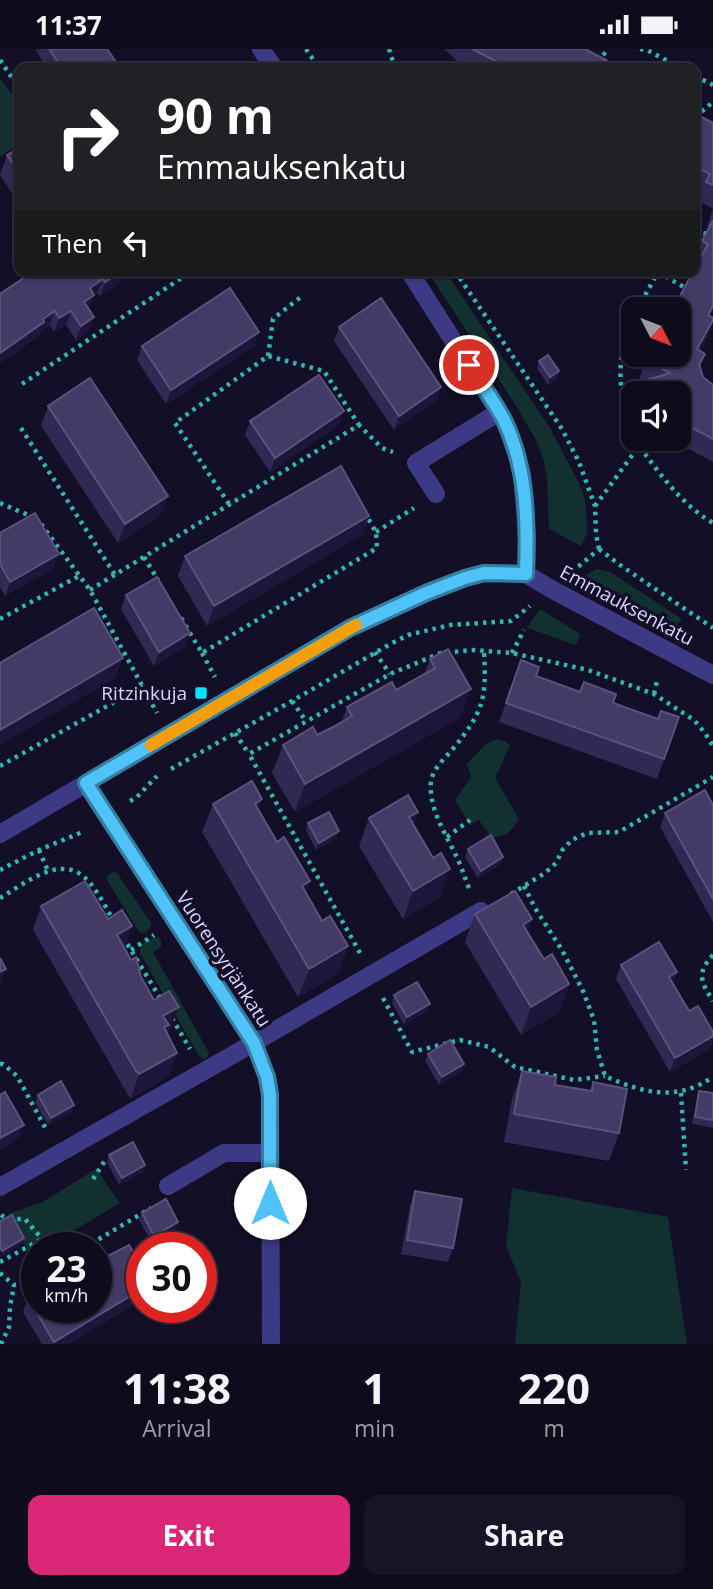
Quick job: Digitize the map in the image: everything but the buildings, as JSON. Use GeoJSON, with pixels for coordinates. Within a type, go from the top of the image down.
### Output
{"type":"FeatureCollection","features":[{"type":"Feature","properties":{"kind":"street"},"geometry":{"type":"LineString","coordinates":[[414,277],[505,422],[522,474],[527,536],[526,574]]}},
{"type":"Feature","properties":{"kind":"street"},"geometry":{"type":"LineString","coordinates":[[436,494],[416,463],[499,412]]}},
{"type":"Feature","properties":{"kind":"street","name":"Emmauksenkatu"},"geometry":{"type":"LineString","coordinates":[[0,834],[350,628],[426,593],[484,573],[526,574],[713,675]]}},
{"type":"Feature","properties":{"kind":"street","name":"Vuorensyrjänkatu"},"geometry":{"type":"LineString","coordinates":[[86,783],[254,1043],[267,1077],[270,1095],[271,1344]]}},
{"type":"Feature","properties":{"kind":"street"},"geometry":{"type":"LineString","coordinates":[[0,1187],[481,911]]}},
{"type":"Feature","properties":{"kind":"street"},"geometry":{"type":"LineString","coordinates":[[168,1186],[224,1153],[270,1153]]}},
{"type":"Feature","properties":{"kind":"path"},"geometry":{"type":"LineString","coordinates":[[595,63],[609,49]]}},
{"type":"Feature","properties":{"kind":"path"},"geometry":{"type":"LineString","coordinates":[[640,49],[671,63]]}},
{"type":"Feature","properties":{"kind":"path"},"geometry":{"type":"LineString","coordinates":[[0,60],[14,81]]}},
{"type":"Feature","properties":{"kind":"path"},"geometry":{"type":"LineString","coordinates":[[700,233],[709,234]]}},
{"type":"Feature","properties":{"kind":"path"},"geometry":{"type":"LineString","coordinates":[[22,384],[183,277]]}},
{"type":"Feature","properties":{"kind":"path"},"geometry":{"type":"LineString","coordinates":[[460,277],[562,429],[579,462],[595,506],[599,549],[713,628]]}},
{"type":"Feature","properties":{"kind":"path"},"geometry":{"type":"LineString","coordinates":[[644,297],[654,277]]}},
{"type":"Feature","properties":{"kind":"path"},"geometry":{"type":"LineString","coordinates":[[666,277],[687,289]]}},
{"type":"Feature","properties":{"kind":"path"},"geometry":{"type":"LineString","coordinates":[[229,504],[175,423],[268,356],[273,319],[302,296]]}},
{"type":"Feature","properties":{"kind":"path"},"geometry":{"type":"LineString","coordinates":[[268,356],[324,371],[359,425],[382,448],[416,463]]}},
{"type":"Feature","properties":{"kind":"path"},"geometry":{"type":"LineString","coordinates":[[90,590],[359,425]]}},
{"type":"Feature","properties":{"kind":"path"},"geometry":{"type":"LineString","coordinates":[[21,428],[115,575]]}},
{"type":"Feature","properties":{"kind":"path"},"geometry":{"type":"LineString","coordinates":[[595,506],[635,451]]}},
{"type":"Feature","properties":{"kind":"path"},"geometry":{"type":"LineString","coordinates":[[643,451],[686,504],[713,523]]}},
{"type":"Feature","properties":{"kind":"path"},"geometry":{"type":"LineString","coordinates":[[376,532],[436,494]]}},
{"type":"Feature","properties":{"kind":"path"},"geometry":{"type":"LineString","coordinates":[[0,503],[37,519],[90,590],[160,717]]}},
{"type":"Feature","properties":{"kind":"path"},"geometry":{"type":"LineString","coordinates":[[202,653],[377,548],[376,532],[360,505]]}},
{"type":"Feature","properties":{"kind":"path"},"geometry":{"type":"LineString","coordinates":[[574,571],[599,549]]}},
{"type":"Feature","properties":{"kind":"path"},"geometry":{"type":"LineString","coordinates":[[144,557],[164,589]]}},
{"type":"Feature","properties":{"kind":"path"},"geometry":{"type":"LineString","coordinates":[[0,619],[79,576]]}},
{"type":"Feature","properties":{"kind":"path"},"geometry":{"type":"LineString","coordinates":[[128,803],[155,777],[292,701],[375,651],[408,635],[450,625],[511,621],[534,603]]}},
{"type":"Feature","properties":{"kind":"path"},"geometry":{"type":"LineString","coordinates":[[176,610],[218,682]]}},
{"type":"Feature","properties":{"kind":"path"},"geometry":{"type":"LineString","coordinates":[[512,653],[524,630]]}},
{"type":"Feature","properties":{"kind":"path"},"geometry":{"type":"LineString","coordinates":[[249,754],[390,674],[441,653],[473,650],[512,653],[588,670],[654,694],[694,720],[713,747]]}},
{"type":"Feature","properties":{"kind":"path"},"geometry":{"type":"LineString","coordinates":[[375,651],[390,674]]}},
{"type":"Feature","properties":{"kind":"path"},"geometry":{"type":"LineString","coordinates":[[466,884],[460,864],[435,812],[431,782],[437,768],[471,727],[478,714],[483,700],[485,679],[484,651]]}},
{"type":"Feature","properties":{"kind":"path"},"geometry":{"type":"LineString","coordinates":[[654,694],[657,681]]}},
{"type":"Feature","properties":{"kind":"path"},"geometry":{"type":"LineString","coordinates":[[0,766],[143,686]]}},
{"type":"Feature","properties":{"kind":"path"},"geometry":{"type":"LineString","coordinates":[[292,701],[306,722]]}},
{"type":"Feature","properties":{"kind":"path"},"geometry":{"type":"LineString","coordinates":[[235,733],[372,975],[412,1052],[460,1040],[489,1047],[515,1067],[574,1080],[604,1076],[626,1086],[659,1093],[681,1093],[702,1085],[713,1077]]}},
{"type":"Feature","properties":{"kind":"path"},"geometry":{"type":"LineString","coordinates":[[604,1076],[597,1050],[594,1020],[583,991],[524,886],[556,863],[563,849],[572,840],[587,833],[619,832],[713,776]]}},
{"type":"Feature","properties":{"kind":"path"},"geometry":{"type":"LineString","coordinates":[[447,837],[470,820]]}},
{"type":"Feature","properties":{"kind":"path"},"geometry":{"type":"LineString","coordinates":[[0,870],[39,849],[91,827]]}},
{"type":"Feature","properties":{"kind":"path"},"geometry":{"type":"LineString","coordinates":[[39,849],[48,871]]}},
{"type":"Feature","properties":{"kind":"path"},"geometry":{"type":"LineString","coordinates":[[0,898],[48,871],[69,869],[80,874],[89,882],[164,1005]]}},
{"type":"Feature","properties":{"kind":"path"},"geometry":{"type":"LineString","coordinates":[[131,950],[161,931]]}},
{"type":"Feature","properties":{"kind":"path"},"geometry":{"type":"LineString","coordinates":[[713,955],[704,964],[701,974],[704,987],[713,1001]]}},
{"type":"Feature","properties":{"kind":"path"},"geometry":{"type":"LineString","coordinates":[[171,1016],[203,1071]]}},
{"type":"Feature","properties":{"kind":"path"},"geometry":{"type":"LineString","coordinates":[[0,1064],[17,1076],[59,1153]]}},
{"type":"Feature","properties":{"kind":"path"},"geometry":{"type":"LineString","coordinates":[[681,1093],[686,1170]]}},
{"type":"Feature","properties":{"kind":"path"},"geometry":{"type":"LineString","coordinates":[[111,1232],[166,1199],[161,1190],[168,1186]]}},
{"type":"Feature","properties":{"kind":"path"},"geometry":{"type":"LineString","coordinates":[[0,1214],[15,1220],[25,1219],[37,1232]]}},
{"type":"Feature","properties":{"kind":"path"},"geometry":{"type":"LineString","coordinates":[[0,1262],[21,1250]]}},
{"type":"Feature","properties":{"kind":"path"},"geometry":{"type":"LineString","coordinates":[[0,1273],[14,1285],[21,1284]]}},
{"type":"Feature","properties":{"kind":"path"},"geometry":{"type":"LineString","coordinates":[[1,1344],[9,1327],[14,1285]]}},
{"type":"Feature","properties":{"kind":"green space"},"geometry":{"type":"Polygon","coordinates":[[[0,78],[14,97],[14,147],[0,157],[0,78]]]}},
{"type":"Feature","properties":{"kind":"green space"},"geometry":{"type":"Polygon","coordinates":[[[431,277],[449,277],[550,428],[582,489],[586,504],[587,533],[581,546],[549,529],[544,461],[536,440],[431,277]]]}},
{"type":"Feature","properties":{"kind":"green space"},"geometry":{"type":"Polygon","coordinates":[[[597,569],[610,572],[682,619],[673,630],[582,580],[597,569]]]}},
{"type":"Feature","properties":{"kind":"green space"},"geometry":{"type":"Polygon","coordinates":[[[540,609],[580,634],[576,645],[527,628],[540,609]]]}},
{"type":"Feature","properties":{"kind":"green space"},"geometry":{"type":"Polygon","coordinates":[[[497,739],[510,746],[495,778],[519,819],[508,833],[491,837],[479,820],[470,825],[455,800],[471,777],[467,764],[485,745],[497,739]]]}},
{"type":"Feature","properties":{"kind":"green space"},"geometry":{"type":"Polygon","coordinates":[[[112,872],[117,873],[151,923],[144,933],[139,932],[107,880],[106,877],[112,872]]]}},
{"type":"Feature","properties":{"kind":"green space"},"geometry":{"type":"Polygon","coordinates":[[[158,937],[161,947],[153,952],[209,1053],[207,1058],[199,1056],[140,953],[143,944],[158,937]]]}},
{"type":"Feature","properties":{"kind":"green space"},"geometry":{"type":"Polygon","coordinates":[[[96,1169],[120,1203],[71,1232],[21,1232],[21,1238],[8,1214],[43,1202],[96,1169]]]}},
{"type":"Feature","properties":{"kind":"green space"},"geometry":{"type":"Polygon","coordinates":[[[512,1188],[668,1217],[687,1344],[515,1344],[521,1282],[506,1246],[512,1188]]]}},
{"type":"Feature","properties":{"kind":"slow traffic"},"geometry":{"type":"LineString","coordinates":[[151,745],[356,625]]}},
{"type":"Feature","properties":{"kind":"place","name":"Ritzinkuja"},"geometry":{"type":"Point","coordinates":[201,693]}},
{"type":"Feature","properties":{"kind":"route"},"geometry":{"type":"LineString","coordinates":[[270,1203],[270,1095],[267,1077],[254,1043],[86,783],[350,628],[465,578],[484,573],[526,574],[527,536],[522,474],[505,422],[469,365]]}}]}
